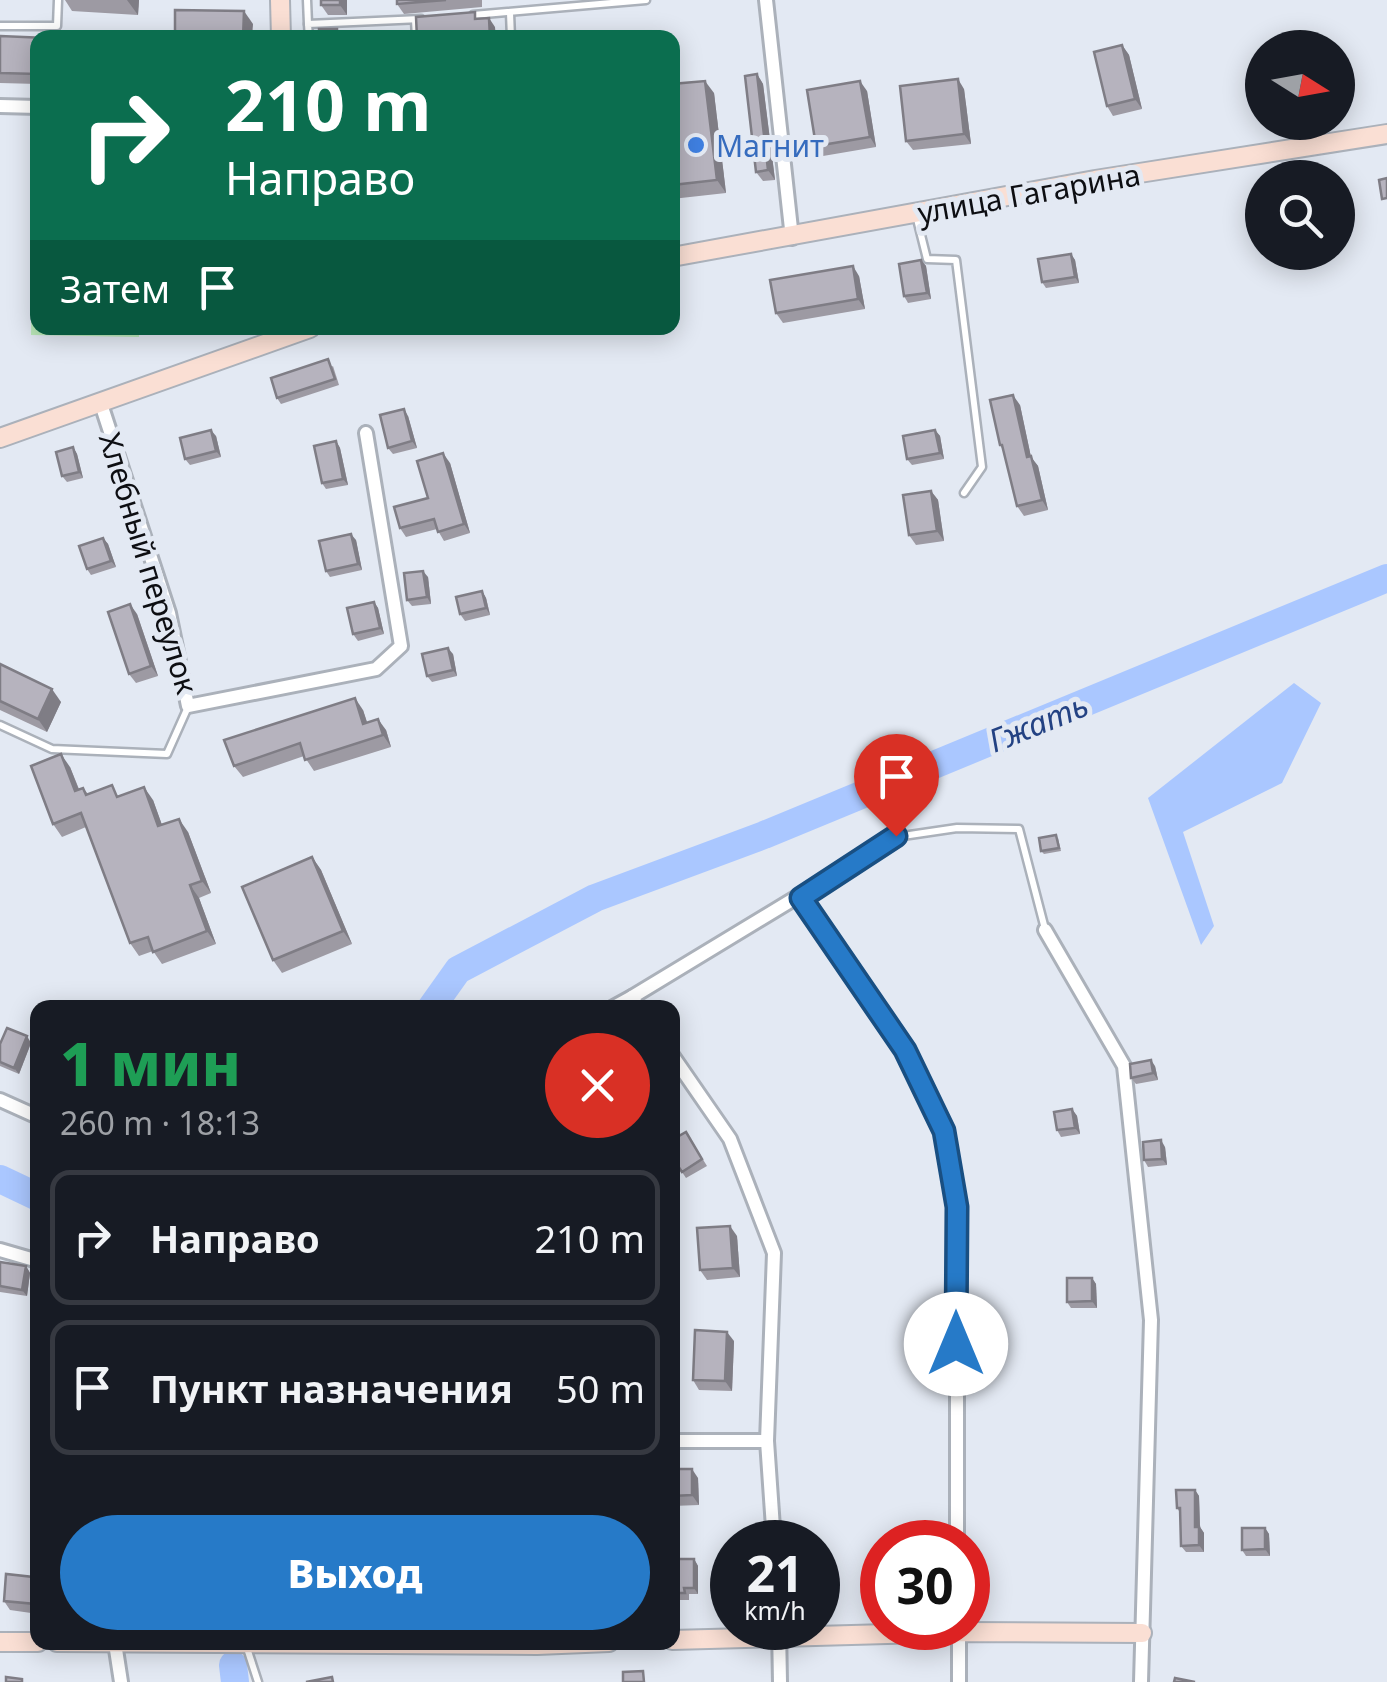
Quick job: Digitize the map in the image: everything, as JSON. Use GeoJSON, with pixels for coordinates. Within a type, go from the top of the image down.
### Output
{"type":"FeatureCollection","features":[{"type":"Feature","properties":{"kind":"main road"},"geometry":{"type":"LineString","coordinates":[[280,0],[280,30]]}},
{"type":"Feature","properties":{"kind":"main road","name":"улица Гагарина"},"geometry":{"type":"LineString","coordinates":[[680,256],[747,239],[792,238],[1095,180],[1387,134]]}},
{"type":"Feature","properties":{"kind":"main road"},"geometry":{"type":"LineString","coordinates":[[0,438],[101,404],[278,335]]}},
{"type":"Feature","properties":{"kind":"main road"},"geometry":{"type":"LineString","coordinates":[[990,1631],[1142,1633]]}},
{"type":"Feature","properties":{"kind":"main road"},"geometry":{"type":"LineString","coordinates":[[680,1639],[710,1637]]}},
{"type":"Feature","properties":{"kind":"main road"},"geometry":{"type":"LineString","coordinates":[[0,1642],[30,1642]]}},
{"type":"Feature","properties":{"kind":"street"},"geometry":{"type":"LineString","coordinates":[[766,0],[792,238]]}},
{"type":"Feature","properties":{"kind":"street"},"geometry":{"type":"LineString","coordinates":[[0,106],[30,108]]}},
{"type":"Feature","properties":{"kind":"street","name":"Хлебный переулок"},"geometry":{"type":"LineString","coordinates":[[101,404],[169,613],[188,706],[376,669],[401,646],[366,433]]}},
{"type":"Feature","properties":{"kind":"street"},"geometry":{"type":"LineString","coordinates":[[639,1000],[896,836]]}},
{"type":"Feature","properties":{"kind":"street"},"geometry":{"type":"LineString","coordinates":[[801,898],[905,1050],[944,1131],[957,1207],[957,1520]]}},
{"type":"Feature","properties":{"kind":"street"},"geometry":{"type":"LineString","coordinates":[[1045,930],[1124,1066],[1151,1320],[1141,1682]]}},
{"type":"Feature","properties":{"kind":"street"},"geometry":{"type":"LineString","coordinates":[[680,1067],[730,1138],[774,1253],[767,1441],[772,1520]]}},
{"type":"Feature","properties":{"kind":"street"},"geometry":{"type":"LineString","coordinates":[[0,1100],[30,1113]]}},
{"type":"Feature","properties":{"kind":"street"},"geometry":{"type":"LineString","coordinates":[[0,1250],[30,1259]]}},
{"type":"Feature","properties":{"kind":"street"},"geometry":{"type":"LineString","coordinates":[[680,1441],[767,1441]]}},
{"type":"Feature","properties":{"kind":"street"},"geometry":{"type":"LineString","coordinates":[[116,1650],[120,1682]]}},
{"type":"Feature","properties":{"kind":"street"},"geometry":{"type":"LineString","coordinates":[[779,1650],[780,1682]]}},
{"type":"Feature","properties":{"kind":"street"},"geometry":{"type":"LineString","coordinates":[[959,1650],[959,1682]]}},
{"type":"Feature","properties":{"kind":"lane"},"geometry":{"type":"LineString","coordinates":[[0,26],[57,26],[58,0]]}},
{"type":"Feature","properties":{"kind":"lane"},"geometry":{"type":"LineString","coordinates":[[280,0],[296,0]]}},
{"type":"Feature","properties":{"kind":"lane"},"geometry":{"type":"LineString","coordinates":[[307,0],[308,30]]}},
{"type":"Feature","properties":{"kind":"lane"},"geometry":{"type":"LineString","coordinates":[[472,16],[646,0]]}},
{"type":"Feature","properties":{"kind":"lane"},"geometry":{"type":"LineString","coordinates":[[510,13],[511,30]]}},
{"type":"Feature","properties":{"kind":"lane"},"geometry":{"type":"LineString","coordinates":[[308,24],[434,18]]}},
{"type":"Feature","properties":{"kind":"lane"},"geometry":{"type":"LineString","coordinates":[[415,20],[416,30]]}},
{"type":"Feature","properties":{"kind":"lane"},"geometry":{"type":"LineString","coordinates":[[915,214],[927,259],[956,260],[982,467],[964,493]]}},
{"type":"Feature","properties":{"kind":"lane"},"geometry":{"type":"LineString","coordinates":[[0,725],[52,749],[167,754],[188,706]]}},
{"type":"Feature","properties":{"kind":"lane"},"geometry":{"type":"LineString","coordinates":[[896,836],[957,828],[1019,829],[1045,930]]}},
{"type":"Feature","properties":{"kind":"lane"},"geometry":{"type":"LineString","coordinates":[[247,1650],[258,1682]]}},
{"type":"Feature","properties":{"kind":"green space"},"geometry":{"type":"Polygon","coordinates":[[[31,335],[139,335],[139,337],[31,335]]]}},
{"type":"Feature","properties":{"kind":"water"},"geometry":{"type":"Polygon","coordinates":[[[1294,683],[1321,703],[1282,783],[1183,832],[1214,926],[1201,945],[1148,798],[1294,683]]]}},
{"type":"Feature","properties":{"kind":"building"},"geometry":{"type":"Polygon","coordinates":[[[321,0],[340,0],[340,5],[321,5],[321,0]]]}},
{"type":"Feature","properties":{"kind":"building"},"geometry":{"type":"Polygon","coordinates":[[[397,0],[446,0],[397,4],[397,0]]]}},
{"type":"Feature","properties":{"kind":"building"},"geometry":{"type":"Polygon","coordinates":[[[175,10],[244,11],[243,30],[175,30],[175,10]]]}},
{"type":"Feature","properties":{"kind":"building"},"geometry":{"type":"Polygon","coordinates":[[[475,12],[475,19],[489,18],[490,30],[417,30],[416,17],[475,12]]]}},
{"type":"Feature","properties":{"kind":"building"},"geometry":{"type":"Polygon","coordinates":[[[0,36],[30,37],[30,74],[0,73],[0,36]]]}},
{"type":"Feature","properties":{"kind":"building"},"geometry":{"type":"Polygon","coordinates":[[[1122,45],[1135,99],[1107,106],[1094,52],[1122,45]]]}},
{"type":"Feature","properties":{"kind":"building"},"geometry":{"type":"Polygon","coordinates":[[[757,74],[768,170],[756,172],[745,76],[757,74]]]}},
{"type":"Feature","properties":{"kind":"building"},"geometry":{"type":"Polygon","coordinates":[[[958,79],[964,134],[906,141],[900,86],[958,79]]]}},
{"type":"Feature","properties":{"kind":"building"},"geometry":{"type":"Polygon","coordinates":[[[705,81],[717,180],[680,184],[680,83],[705,81]]]}},
{"type":"Feature","properties":{"kind":"building"},"geometry":{"type":"Polygon","coordinates":[[[860,81],[870,137],[816,146],[807,90],[860,81]]]}},
{"type":"Feature","properties":{"kind":"building"},"geometry":{"type":"Polygon","coordinates":[[[1387,178],[1387,198],[1382,199],[1379,180],[1387,178]]]}},
{"type":"Feature","properties":{"kind":"building"},"geometry":{"type":"Polygon","coordinates":[[[1071,254],[1075,277],[1042,282],[1038,259],[1071,254]]]}},
{"type":"Feature","properties":{"kind":"building"},"geometry":{"type":"Polygon","coordinates":[[[921,260],[927,293],[904,296],[899,264],[921,260]]]}},
{"type":"Feature","properties":{"kind":"building"},"geometry":{"type":"Polygon","coordinates":[[[853,266],[858,299],[776,313],[770,280],[853,266]]]}},
{"type":"Feature","properties":{"kind":"building"},"geometry":{"type":"Polygon","coordinates":[[[328,359],[335,379],[277,398],[271,378],[328,359]]]}},
{"type":"Feature","properties":{"kind":"building"},"geometry":{"type":"Polygon","coordinates":[[[1013,395],[1027,457],[1031,456],[1042,500],[1017,506],[990,400],[1013,395]]]}},
{"type":"Feature","properties":{"kind":"building"},"geometry":{"type":"Polygon","coordinates":[[[404,409],[412,441],[388,448],[380,415],[404,409]]]}},
{"type":"Feature","properties":{"kind":"building"},"geometry":{"type":"Polygon","coordinates":[[[211,430],[216,451],[185,459],[180,438],[211,430]]]}},
{"type":"Feature","properties":{"kind":"building"},"geometry":{"type":"Polygon","coordinates":[[[935,430],[940,453],[907,459],[903,436],[935,430]]]}},
{"type":"Feature","properties":{"kind":"building"},"geometry":{"type":"Polygon","coordinates":[[[336,441],[343,479],[322,483],[314,446],[336,441]]]}},
{"type":"Feature","properties":{"kind":"building"},"geometry":{"type":"Polygon","coordinates":[[[73,447],[79,472],[62,476],[56,452],[73,447]]]}},
{"type":"Feature","properties":{"kind":"building"},"geometry":{"type":"Polygon","coordinates":[[[443,453],[464,524],[438,532],[434,519],[400,528],[394,507],[428,498],[417,461],[443,453]]]}},
{"type":"Feature","properties":{"kind":"building"},"geometry":{"type":"Polygon","coordinates":[[[931,491],[937,531],[909,535],[903,495],[931,491]]]}},
{"type":"Feature","properties":{"kind":"building"},"geometry":{"type":"Polygon","coordinates":[[[351,534],[358,564],[326,571],[319,541],[351,534]]]}},
{"type":"Feature","properties":{"kind":"building"},"geometry":{"type":"Polygon","coordinates":[[[103,538],[111,561],[87,569],[79,546],[103,538]]]}},
{"type":"Feature","properties":{"kind":"building"},"geometry":{"type":"Polygon","coordinates":[[[423,571],[427,597],[407,600],[404,573],[423,571]]]}},
{"type":"Feature","properties":{"kind":"building"},"geometry":{"type":"Polygon","coordinates":[[[482,591],[486,608],[460,614],[456,597],[482,591]]]}},
{"type":"Feature","properties":{"kind":"building"},"geometry":{"type":"Polygon","coordinates":[[[374,602],[380,628],[353,634],[347,608],[374,602]]]}},
{"type":"Feature","properties":{"kind":"building"},"geometry":{"type":"Polygon","coordinates":[[[130,604],[151,666],[129,674],[108,612],[130,604]]]}},
{"type":"Feature","properties":{"kind":"building"},"geometry":{"type":"Polygon","coordinates":[[[448,648],[453,670],[427,676],[422,654],[448,648]]]}},
{"type":"Feature","properties":{"kind":"building"},"geometry":{"type":"Polygon","coordinates":[[[0,664],[52,689],[38,719],[0,701],[0,664]]]}},
{"type":"Feature","properties":{"kind":"building"},"geometry":{"type":"Polygon","coordinates":[[[355,698],[363,724],[378,719],[383,735],[305,760],[300,743],[234,766],[224,740],[355,698]]]}},
{"type":"Feature","properties":{"kind":"building"},"geometry":{"type":"Polygon","coordinates":[[[61,754],[75,791],[83,788],[86,795],[112,785],[117,797],[144,787],[158,826],[179,819],[202,881],[190,885],[207,931],[153,952],[148,937],[130,943],[81,813],[53,824],[31,766],[61,754]]]}},
{"type":"Feature","properties":{"kind":"building"},"geometry":{"type":"Polygon","coordinates":[[[1056,835],[1059,848],[1041,851],[1039,838],[1056,835]]]}},
{"type":"Feature","properties":{"kind":"building"},"geometry":{"type":"Polygon","coordinates":[[[312,857],[343,931],[273,960],[242,887],[312,857]]]}},
{"type":"Feature","properties":{"kind":"building"},"geometry":{"type":"Polygon","coordinates":[[[7,1028],[27,1036],[14,1068],[0,1062],[0,1044],[7,1028]]]}},
{"type":"Feature","properties":{"kind":"building"},"geometry":{"type":"Polygon","coordinates":[[[1151,1060],[1153,1073],[1131,1078],[1130,1064],[1151,1060]]]}},
{"type":"Feature","properties":{"kind":"building"},"geometry":{"type":"Polygon","coordinates":[[[1072,1109],[1075,1128],[1057,1130],[1054,1112],[1072,1109]]]}},
{"type":"Feature","properties":{"kind":"building"},"geometry":{"type":"Polygon","coordinates":[[[686,1132],[702,1159],[682,1172],[680,1169],[680,1135],[686,1132]]]}},
{"type":"Feature","properties":{"kind":"building"},"geometry":{"type":"Polygon","coordinates":[[[1161,1140],[1162,1159],[1144,1160],[1143,1142],[1161,1140]]]}},
{"type":"Feature","properties":{"kind":"building"},"geometry":{"type":"Polygon","coordinates":[[[730,1226],[733,1268],[700,1270],[697,1228],[730,1226]]]}},
{"type":"Feature","properties":{"kind":"building"},"geometry":{"type":"Polygon","coordinates":[[[0,1262],[26,1266],[22,1290],[0,1286],[0,1262]]]}},
{"type":"Feature","properties":{"kind":"building"},"geometry":{"type":"Polygon","coordinates":[[[1067,1278],[1092,1278],[1092,1301],[1067,1302],[1067,1278]]]}},
{"type":"Feature","properties":{"kind":"building"},"geometry":{"type":"Polygon","coordinates":[[[695,1330],[727,1332],[725,1381],[693,1380],[695,1330]]]}},
{"type":"Feature","properties":{"kind":"building"},"geometry":{"type":"Polygon","coordinates":[[[680,1469],[692,1469],[692,1495],[680,1496],[680,1469]]]}},
{"type":"Feature","properties":{"kind":"building"},"geometry":{"type":"Polygon","coordinates":[[[1176,1490],[1195,1490],[1199,1545],[1181,1546],[1176,1490]]]}},
{"type":"Feature","properties":{"kind":"building"},"geometry":{"type":"Polygon","coordinates":[[[1242,1528],[1265,1528],[1265,1549],[1242,1550],[1242,1528]]]}},
{"type":"Feature","properties":{"kind":"building"},"geometry":{"type":"Polygon","coordinates":[[[680,1559],[694,1559],[694,1588],[684,1588],[685,1593],[680,1593],[680,1559]]]}},
{"type":"Feature","properties":{"kind":"building"},"geometry":{"type":"Polygon","coordinates":[[[6,1574],[30,1577],[30,1604],[4,1601],[6,1574]]]}},
{"type":"Feature","properties":{"kind":"building"},"geometry":{"type":"Polygon","coordinates":[[[643,1671],[644,1682],[623,1682],[623,1672],[643,1671]]]}},
{"type":"Feature","properties":{"kind":"building"},"geometry":{"type":"Polygon","coordinates":[[[6,1677],[22,1679],[22,1682],[6,1682],[6,1677]]]}},
{"type":"Feature","properties":{"kind":"building"},"geometry":{"type":"Polygon","coordinates":[[[332,1677],[333,1682],[306,1682],[332,1677]]]}},
{"type":"Feature","properties":{"kind":"waterway","name":"Гжать"},"geometry":{"type":"LineString","coordinates":[[437,1000],[458,970],[595,898],[764,835],[1387,578]]}},
{"type":"Feature","properties":{"kind":"waterway","name":"Гжать"},"geometry":{"type":"LineString","coordinates":[[0,1179],[30,1193]]}},
{"type":"Feature","properties":{"kind":"waterway"},"geometry":{"type":"LineString","coordinates":[[233,1665],[235,1682]]}},
{"type":"Feature","properties":{"kind":"place","name":"Магнит"},"geometry":{"type":"Point","coordinates":[696,145]}},
{"type":"Feature","properties":{"kind":"route"},"geometry":{"type":"LineString","coordinates":[[896,836],[801,898],[905,1050],[944,1131],[957,1207],[956,1344]]}}]}
